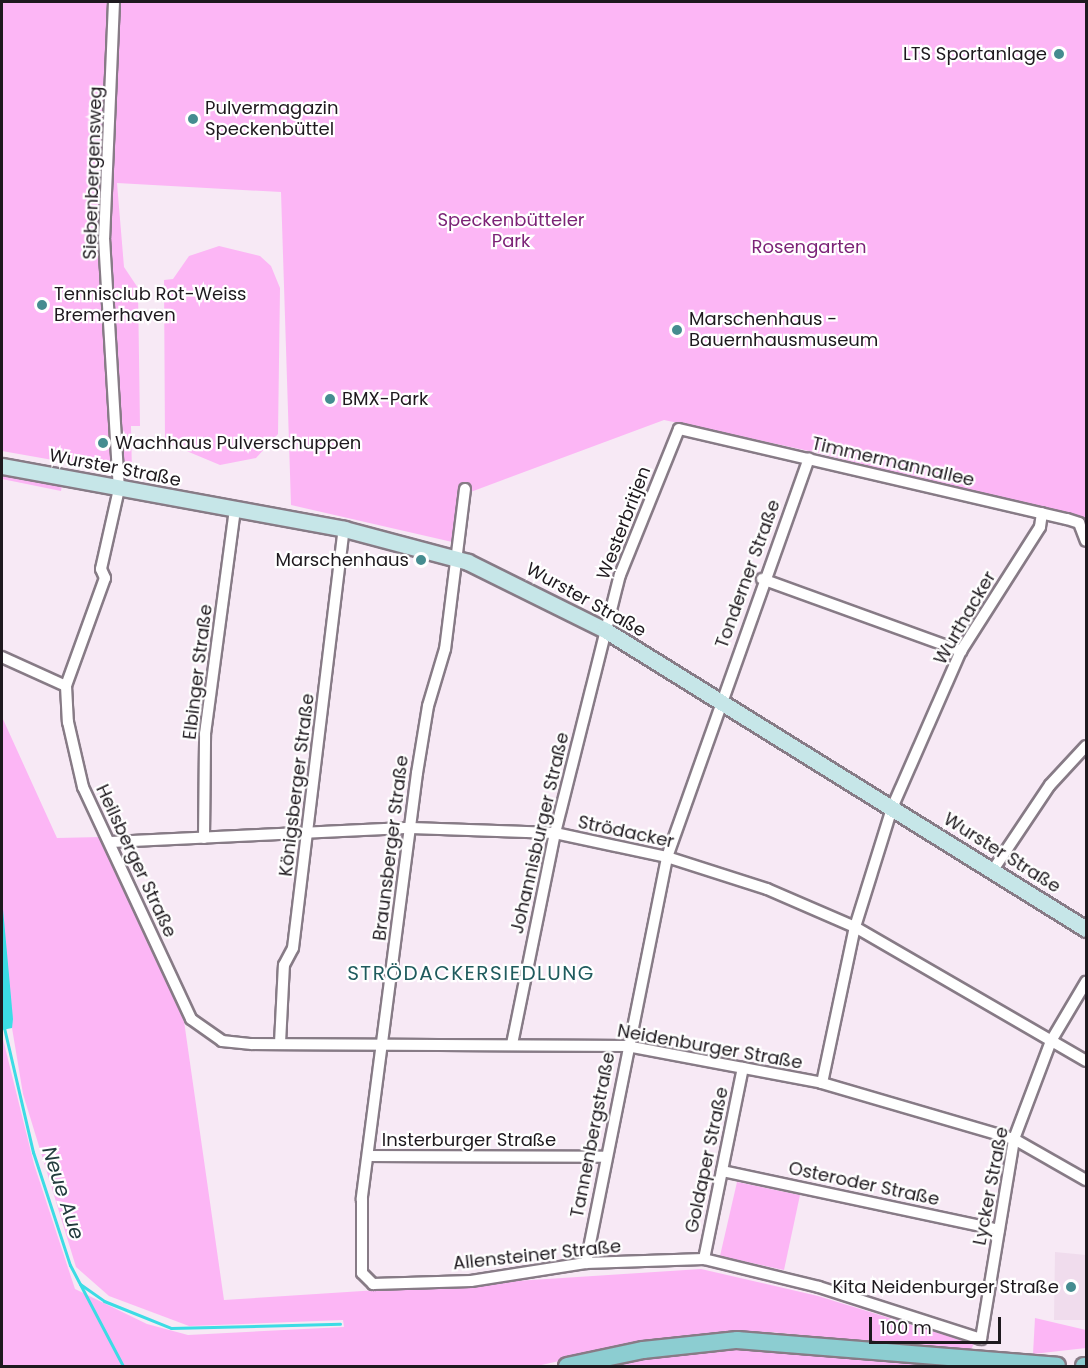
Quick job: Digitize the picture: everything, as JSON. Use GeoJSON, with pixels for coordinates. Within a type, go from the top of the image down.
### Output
{"type":"FeatureCollection","features":[{"type":"Feature","properties":{"kind":"main road"},"geometry":{"type":"LineString","coordinates":[[567,1366],[643,1350],[737,1340],[1057,1366]]}},
{"type":"Feature","properties":{"kind":"street","name":"Siebenbergensweg"},"geometry":{"type":"LineString","coordinates":[[114,2],[104,238],[119,489]]}},
{"type":"Feature","properties":{"kind":"street","name":"Timmermannallee"},"geometry":{"type":"LineString","coordinates":[[679,429],[1079,523],[1086,541]]}},
{"type":"Feature","properties":{"kind":"street","name":"Westerbritjen"},"geometry":{"type":"LineString","coordinates":[[605,630],[620,575],[679,429]]}},
{"type":"Feature","properties":{"kind":"street","name":"Tonderner Straße"},"geometry":{"type":"LineString","coordinates":[[719,700],[808,459]]}},
{"type":"Feature","properties":{"kind":"street","name":"Wurster Straße"},"geometry":{"type":"LineString","coordinates":[[2,466],[344,529],[455,557],[537,592],[605,630],[1086,929]]}},
{"type":"Feature","properties":{"kind":"street","name":"Heilsberger Straße"},"geometry":{"type":"LineString","coordinates":[[119,489],[101,569],[105,578],[66,686],[68,722],[83,787],[111,842],[191,1019],[204,1032]]}},
{"type":"Feature","properties":{"kind":"street"},"geometry":{"type":"LineString","coordinates":[[455,557],[465,489]]}},
{"type":"Feature","properties":{"kind":"street","name":"Elbinger Straße"},"geometry":{"type":"LineString","coordinates":[[204,838],[205,734],[235,510]]}},
{"type":"Feature","properties":{"kind":"street","name":"Wurthacker"},"geometry":{"type":"LineString","coordinates":[[822,1083],[855,927],[892,808],[961,651],[1040,527],[1042,513]]}},
{"type":"Feature","properties":{"kind":"street","name":"Königsberger Straße"},"geometry":{"type":"LineString","coordinates":[[280,1043],[284,965],[294,948],[344,529]]}},
{"type":"Feature","properties":{"kind":"street","name":"Braunsberger Straße"},"geometry":{"type":"LineString","coordinates":[[373,1284],[362,1274],[360,1241],[368,1156],[428,706],[445,649],[455,557]]}},
{"type":"Feature","properties":{"kind":"street"},"geometry":{"type":"LineString","coordinates":[[762,579],[961,651]]}},
{"type":"Feature","properties":{"kind":"street","name":"Johannisburger Straße"},"geometry":{"type":"LineString","coordinates":[[512,1044],[555,833],[605,630]]}},
{"type":"Feature","properties":{"kind":"street"},"geometry":{"type":"LineString","coordinates":[[2,657],[66,686]]}},
{"type":"Feature","properties":{"kind":"street","name":"Tannenbergstraße"},"geometry":{"type":"LineString","coordinates":[[586,1263],[627,1046],[667,857],[719,700]]}},
{"type":"Feature","properties":{"kind":"street"},"geometry":{"type":"LineString","coordinates":[[993,870],[1050,785],[1086,746]]}},
{"type":"Feature","properties":{"kind":"street","name":"Strödacker"},"geometry":{"type":"LineString","coordinates":[[111,842],[411,828],[555,833],[667,857],[767,890],[855,927],[1086,1061]]}},
{"type":"Feature","properties":{"kind":"street","name":"Lycker Straße"},"geometry":{"type":"LineString","coordinates":[[981,1339],[1014,1139],[1051,1041],[1086,982]]}},
{"type":"Feature","properties":{"kind":"street","name":"Neidenburger Straße"},"geometry":{"type":"LineString","coordinates":[[204,1032],[222,1041],[280,1043],[627,1046],[822,1083],[1014,1139],[1086,1180]]}},
{"type":"Feature","properties":{"kind":"street","name":"Goldaper Straße"},"geometry":{"type":"LineString","coordinates":[[704,1259],[743,1068]]}},
{"type":"Feature","properties":{"kind":"street","name":"Insterburger Straße"},"geometry":{"type":"LineString","coordinates":[[368,1156],[606,1157]]}},
{"type":"Feature","properties":{"kind":"street","name":"Osteroder Straße"},"geometry":{"type":"LineString","coordinates":[[722,1171],[999,1230]]}},
{"type":"Feature","properties":{"kind":"street","name":"Allensteiner Straße"},"geometry":{"type":"LineString","coordinates":[[373,1284],[471,1281],[586,1263],[704,1259],[819,1287],[981,1339]]}},
{"type":"Feature","properties":{"kind":"shaded area","name":"Kita Neidenburger Straße"},"geometry":{"type":"Polygon","coordinates":[[[1055,1252],[1086,1255],[1086,1320],[1054,1320],[1055,1252]]]}},
{"type":"Feature","properties":{"kind":"green space","name":"Speckenbütteler Park"},"geometry":{"type":"Polygon","coordinates":[[[3,2],[1086,2],[1086,538],[1066,517],[814,452],[664,420],[468,493],[461,544],[291,505],[281,192],[117,183],[124,267],[138,288],[140,426],[131,426],[132,474],[2,451],[3,2]]]}},
{"type":"Feature","properties":{"kind":"green space"},"geometry":{"type":"Polygon","coordinates":[[[219,246],[260,256],[271,266],[280,288],[278,434],[256,458],[220,465],[165,442],[164,280],[173,279],[189,256],[219,246]]]}},
{"type":"Feature","properties":{"kind":"green space"},"geometry":{"type":"Polygon","coordinates":[[[2,473],[62,485],[61,491],[2,479],[2,473]]]}},
{"type":"Feature","properties":{"kind":"green space"},"geometry":{"type":"Polygon","coordinates":[[[2,717],[57,838],[101,837],[184,1021],[224,1300],[701,1269],[818,1296],[974,1344],[970,1351],[770,1332],[644,1342],[537,1366],[2,1366],[2,1035],[34,1164],[75,1289],[147,1324],[188,1335],[344,1327],[343,1320],[189,1326],[109,1296],[76,1267],[23,1094],[12,1028],[2,898],[2,717]]]}},
{"type":"Feature","properties":{"kind":"green space"},"geometry":{"type":"Polygon","coordinates":[[[737,1182],[800,1195],[784,1270],[720,1256],[737,1182]]]}},
{"type":"Feature","properties":{"kind":"green space"},"geometry":{"type":"Polygon","coordinates":[[[1035,1318],[1086,1330],[1086,1348],[1033,1354],[1035,1318]]]}},
{"type":"Feature","properties":{"kind":"green space"},"geometry":{"type":"Polygon","coordinates":[[[772,1347],[969,1366],[599,1366],[689,1350],[772,1347]]]}},
{"type":"Feature","properties":{"kind":"water"},"geometry":{"type":"Polygon","coordinates":[[[2,898],[13,1019],[12,1028],[2,1030],[2,898]]]}},
{"type":"Feature","properties":{"kind":"waterway","name":"Neue Aue"},"geometry":{"type":"LineString","coordinates":[[2,1019],[33,1152],[70,1265],[123,1366]]}},
{"type":"Feature","properties":{"kind":"waterway"},"geometry":{"type":"LineString","coordinates":[[80,1284],[104,1301],[171,1328],[340,1324]]}},
{"type":"Feature","properties":{"kind":"place","name":"LTS Sportanlage"},"geometry":{"type":"Point","coordinates":[1059,54]}},
{"type":"Feature","properties":{"kind":"place","name":"Pulvermagazin Speckenbüttel"},"geometry":{"type":"Point","coordinates":[193,119]}},
{"type":"Feature","properties":{"kind":"place","name":"Tennisclub Rot-Weiss Bremerhaven"},"geometry":{"type":"Point","coordinates":[42,305]}},
{"type":"Feature","properties":{"kind":"place","name":"Marschenhaus - Bauernhausmuseum"},"geometry":{"type":"Point","coordinates":[677,330]}},
{"type":"Feature","properties":{"kind":"place","name":"BMX-Park"},"geometry":{"type":"Point","coordinates":[330,399]}},
{"type":"Feature","properties":{"kind":"place","name":"Wachhaus Pulverschuppen"},"geometry":{"type":"Point","coordinates":[103,443]}},
{"type":"Feature","properties":{"kind":"place","name":"Marschenhaus"},"geometry":{"type":"Point","coordinates":[421,560]}},
{"type":"Feature","properties":{"kind":"place","name":"Kita Neidenburger Straße"},"geometry":{"type":"Point","coordinates":[1071,1287]}},
{"type":"Feature","properties":{"kind":"district","name":"STRÖDACKERSIEDLUNG"},"geometry":{"type":"Point","coordinates":[471,973]}},
{"type":"Feature","properties":{"kind":"park label","name":"Rosengarten"},"geometry":{"type":"Point","coordinates":[809,247]}}]}
